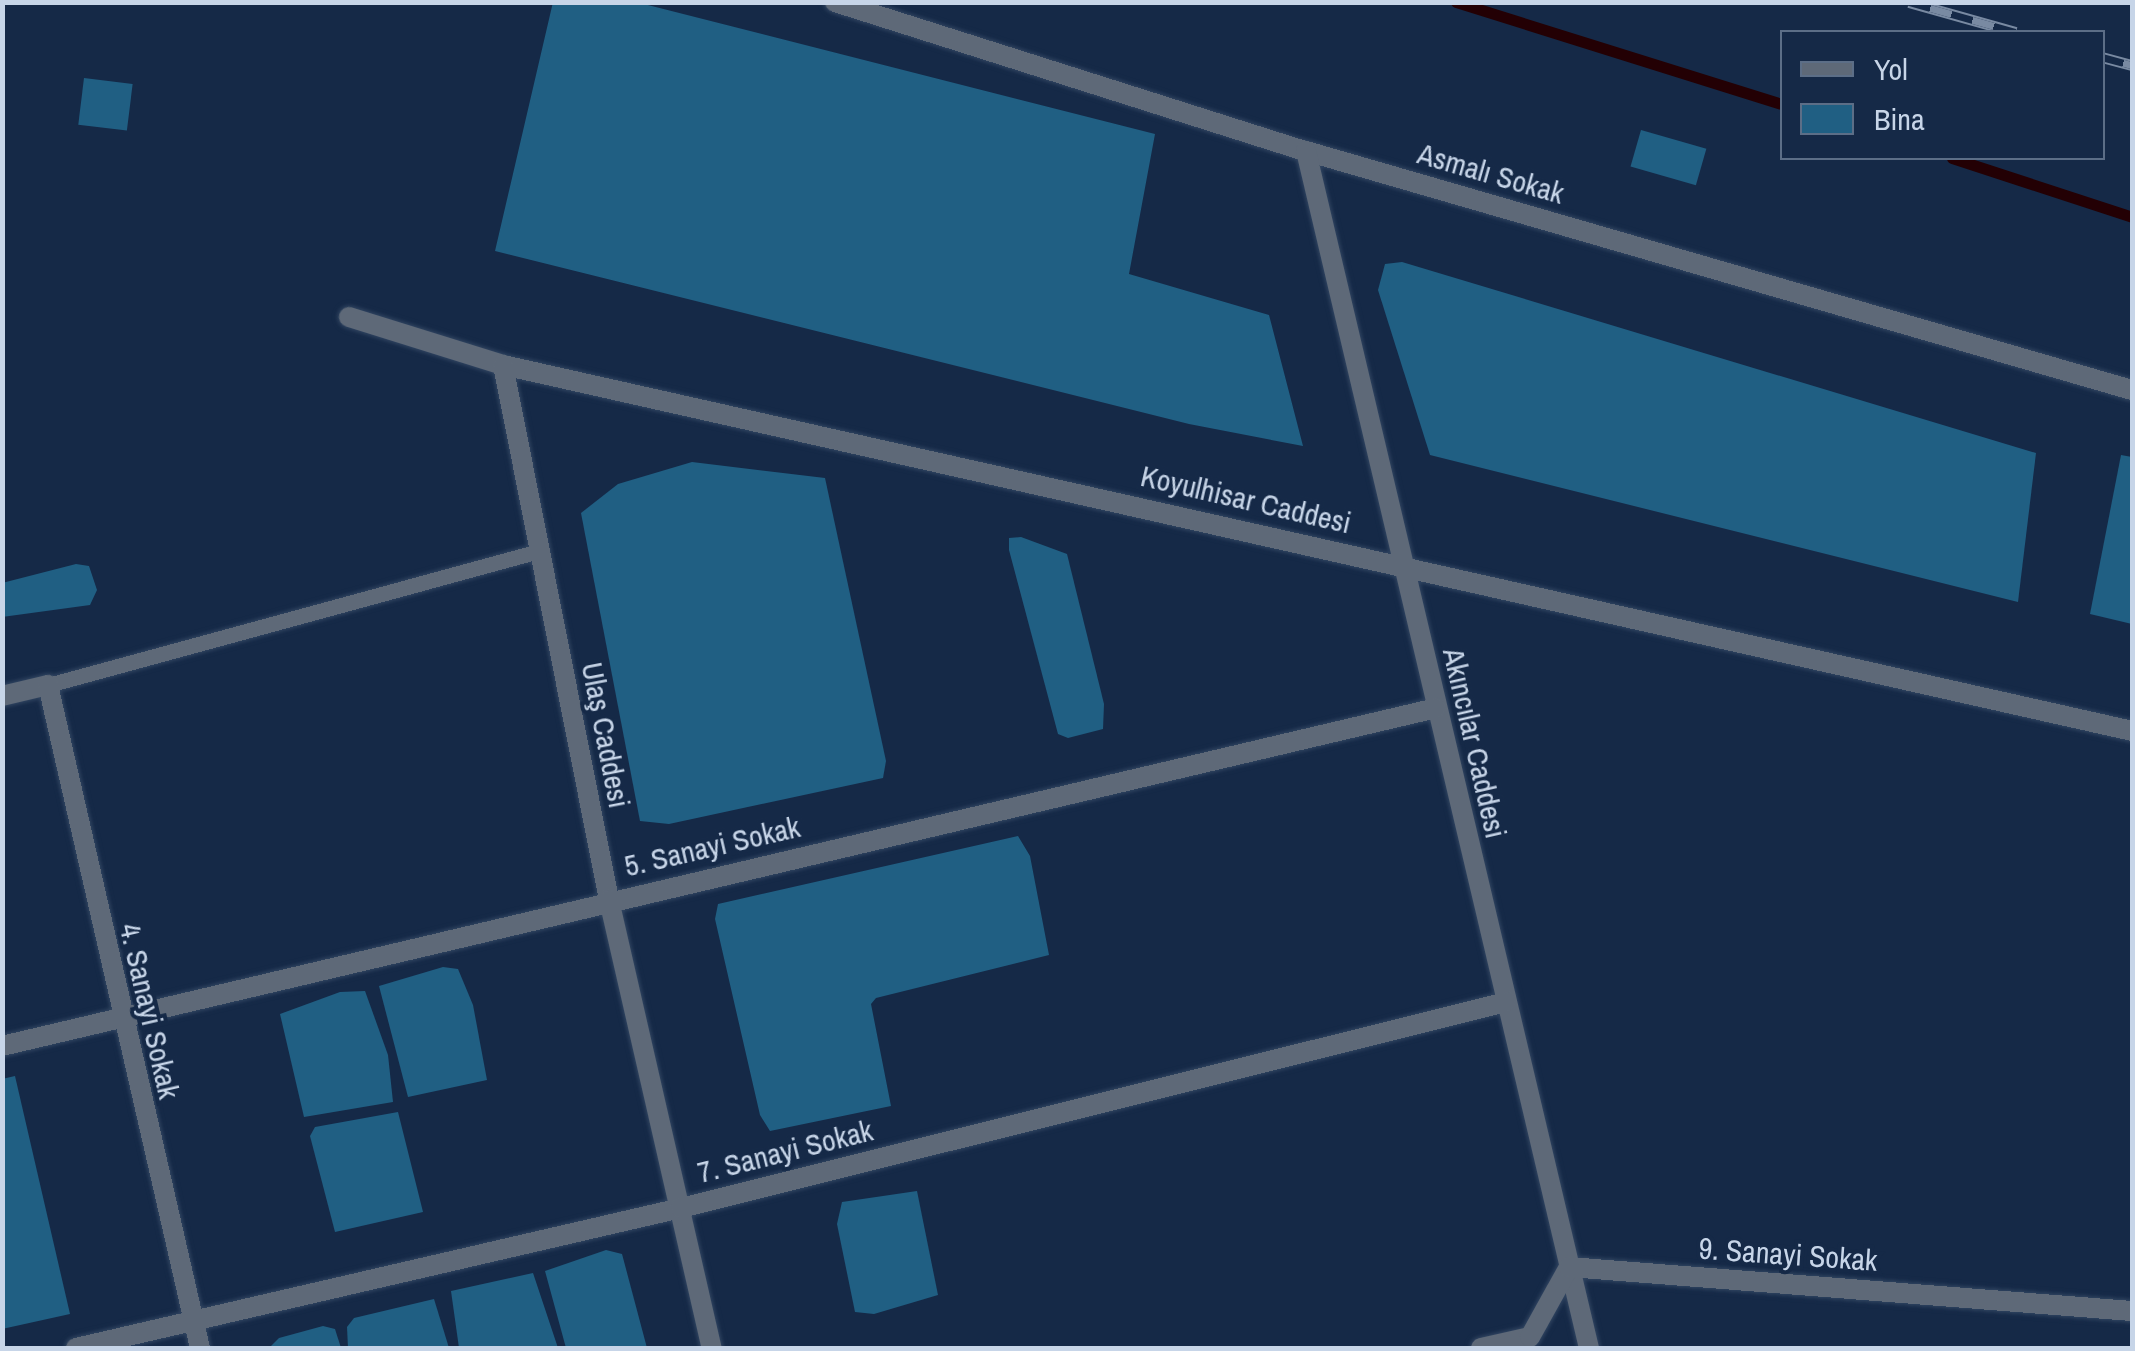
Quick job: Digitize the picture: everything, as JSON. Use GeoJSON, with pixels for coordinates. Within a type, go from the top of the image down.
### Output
{"type":"FeatureCollection","features":[{"type":"Feature","properties":{"kind":"street","name":"Asmalı Sokak"},"geometry":{"type":"LineString","coordinates":[[835,2],[1306,151],[2132,390]]}},
{"type":"Feature","properties":{"kind":"street","name":"Akıncılar Caddesi"},"geometry":{"type":"LineString","coordinates":[[1306,151],[1588,1348]]}},
{"type":"Feature","properties":{"kind":"street","name":"Koyulhisar Caddesi"},"geometry":{"type":"LineString","coordinates":[[349,318],[503,365],[2132,730]]}},
{"type":"Feature","properties":{"kind":"street","name":"Ulaş Caddesi"},"geometry":{"type":"LineString","coordinates":[[503,365],[609,900],[712,1348]]}},
{"type":"Feature","properties":{"kind":"street"},"geometry":{"type":"LineString","coordinates":[[2,696],[48,685]]}},
{"type":"Feature","properties":{"kind":"street","name":"4. Sanayi Sokak"},"geometry":{"type":"LineString","coordinates":[[48,685],[119,1018],[200,1348]]}},
{"type":"Feature","properties":{"kind":"street","name":"5. Sanayi Sokak"},"geometry":{"type":"LineString","coordinates":[[2,1046],[1436,708]]}},
{"type":"Feature","properties":{"kind":"street","name":"7. Sanayi Sokak"},"geometry":{"type":"LineString","coordinates":[[76,1348],[192,1318],[681,1208],[1506,1002]]}},
{"type":"Feature","properties":{"kind":"street"},"geometry":{"type":"LineString","coordinates":[[1481,1348],[1530,1338],[1569,1267]]}},
{"type":"Feature","properties":{"kind":"street","name":"9. Sanayi Sokak"},"geometry":{"type":"LineString","coordinates":[[1569,1267],[2132,1310]]}},
{"type":"Feature","properties":{"kind":"lane"},"geometry":{"type":"LineString","coordinates":[[48,685],[539,551]]}},
{"type":"Feature","properties":{"kind":"building"},"geometry":{"type":"Polygon","coordinates":[[[553,2],[636,2],[1155,134],[1129,274],[1269,315],[1303,446],[1189,424],[495,251],[553,2]]]}},
{"type":"Feature","properties":{"kind":"building"},"geometry":{"type":"Polygon","coordinates":[[[84,78],[133,84],[127,131],[78,125],[84,78]]]}},
{"type":"Feature","properties":{"kind":"building"},"geometry":{"type":"Polygon","coordinates":[[[1641,130],[1706,149],[1696,185],[1631,167],[1641,130]]]}},
{"type":"Feature","properties":{"kind":"building"},"geometry":{"type":"Polygon","coordinates":[[[1402,262],[2036,453],[2018,602],[1430,455],[1378,290],[1385,264],[1402,262]]]}},
{"type":"Feature","properties":{"kind":"building"},"geometry":{"type":"Polygon","coordinates":[[[2121,455],[2132,457],[2132,624],[2090,614],[2121,455]]]}},
{"type":"Feature","properties":{"kind":"building"},"geometry":{"type":"Polygon","coordinates":[[[692,462],[825,478],[886,761],[883,778],[669,824],[640,821],[581,513],[618,484],[692,462]]]}},
{"type":"Feature","properties":{"kind":"building"},"geometry":{"type":"Polygon","coordinates":[[[1021,537],[1067,554],[1104,704],[1103,729],[1068,738],[1058,734],[1009,550],[1009,538],[1021,537]]]}},
{"type":"Feature","properties":{"kind":"building"},"geometry":{"type":"Polygon","coordinates":[[[76,564],[89,566],[97,590],[90,605],[2,617],[2,583],[76,564]]]}},
{"type":"Feature","properties":{"kind":"building"},"geometry":{"type":"Polygon","coordinates":[[[1018,836],[1030,856],[1049,955],[876,998],[871,1004],[891,1106],[770,1131],[760,1115],[715,919],[718,904],[1018,836]]]}},
{"type":"Feature","properties":{"kind":"building"},"geometry":{"type":"Polygon","coordinates":[[[443,967],[458,969],[473,1005],[487,1080],[408,1097],[379,986],[443,967]]]}},
{"type":"Feature","properties":{"kind":"building"},"geometry":{"type":"Polygon","coordinates":[[[365,991],[388,1055],[393,1102],[304,1117],[280,1014],[340,992],[365,991]]]}},
{"type":"Feature","properties":{"kind":"building"},"geometry":{"type":"Polygon","coordinates":[[[15,1076],[70,1314],[2,1329],[2,1079],[15,1076]]]}},
{"type":"Feature","properties":{"kind":"building"},"geometry":{"type":"Polygon","coordinates":[[[398,1112],[423,1212],[335,1232],[310,1136],[315,1127],[398,1112]]]}},
{"type":"Feature","properties":{"kind":"building"},"geometry":{"type":"Polygon","coordinates":[[[917,1191],[938,1295],[874,1314],[855,1312],[837,1224],[842,1202],[917,1191]]]}},
{"type":"Feature","properties":{"kind":"building"},"geometry":{"type":"Polygon","coordinates":[[[606,1250],[622,1254],[647,1348],[566,1348],[545,1271],[606,1250]]]}},
{"type":"Feature","properties":{"kind":"building"},"geometry":{"type":"Polygon","coordinates":[[[533,1273],[558,1348],[459,1348],[451,1291],[533,1273]]]}},
{"type":"Feature","properties":{"kind":"building"},"geometry":{"type":"Polygon","coordinates":[[[434,1299],[449,1348],[348,1348],[347,1327],[354,1318],[434,1299]]]}},
{"type":"Feature","properties":{"kind":"building"},"geometry":{"type":"Polygon","coordinates":[[[323,1326],[335,1329],[341,1348],[269,1348],[279,1338],[323,1326]]]}},
{"type":"Feature","properties":{"kind":"waterway"},"geometry":{"type":"LineString","coordinates":[[1456,2],[1780,103]]}},
{"type":"Feature","properties":{"kind":"waterway"},"geometry":{"type":"LineString","coordinates":[[1958,160],[2132,217]]}},
{"type":"Feature","properties":{"kind":"railway"},"geometry":{"type":"LineString","coordinates":[[1909,2],[2009,30]]}},
{"type":"Feature","properties":{"kind":"railway"},"geometry":{"type":"LineString","coordinates":[[2105,58],[2132,65]]}}]}
